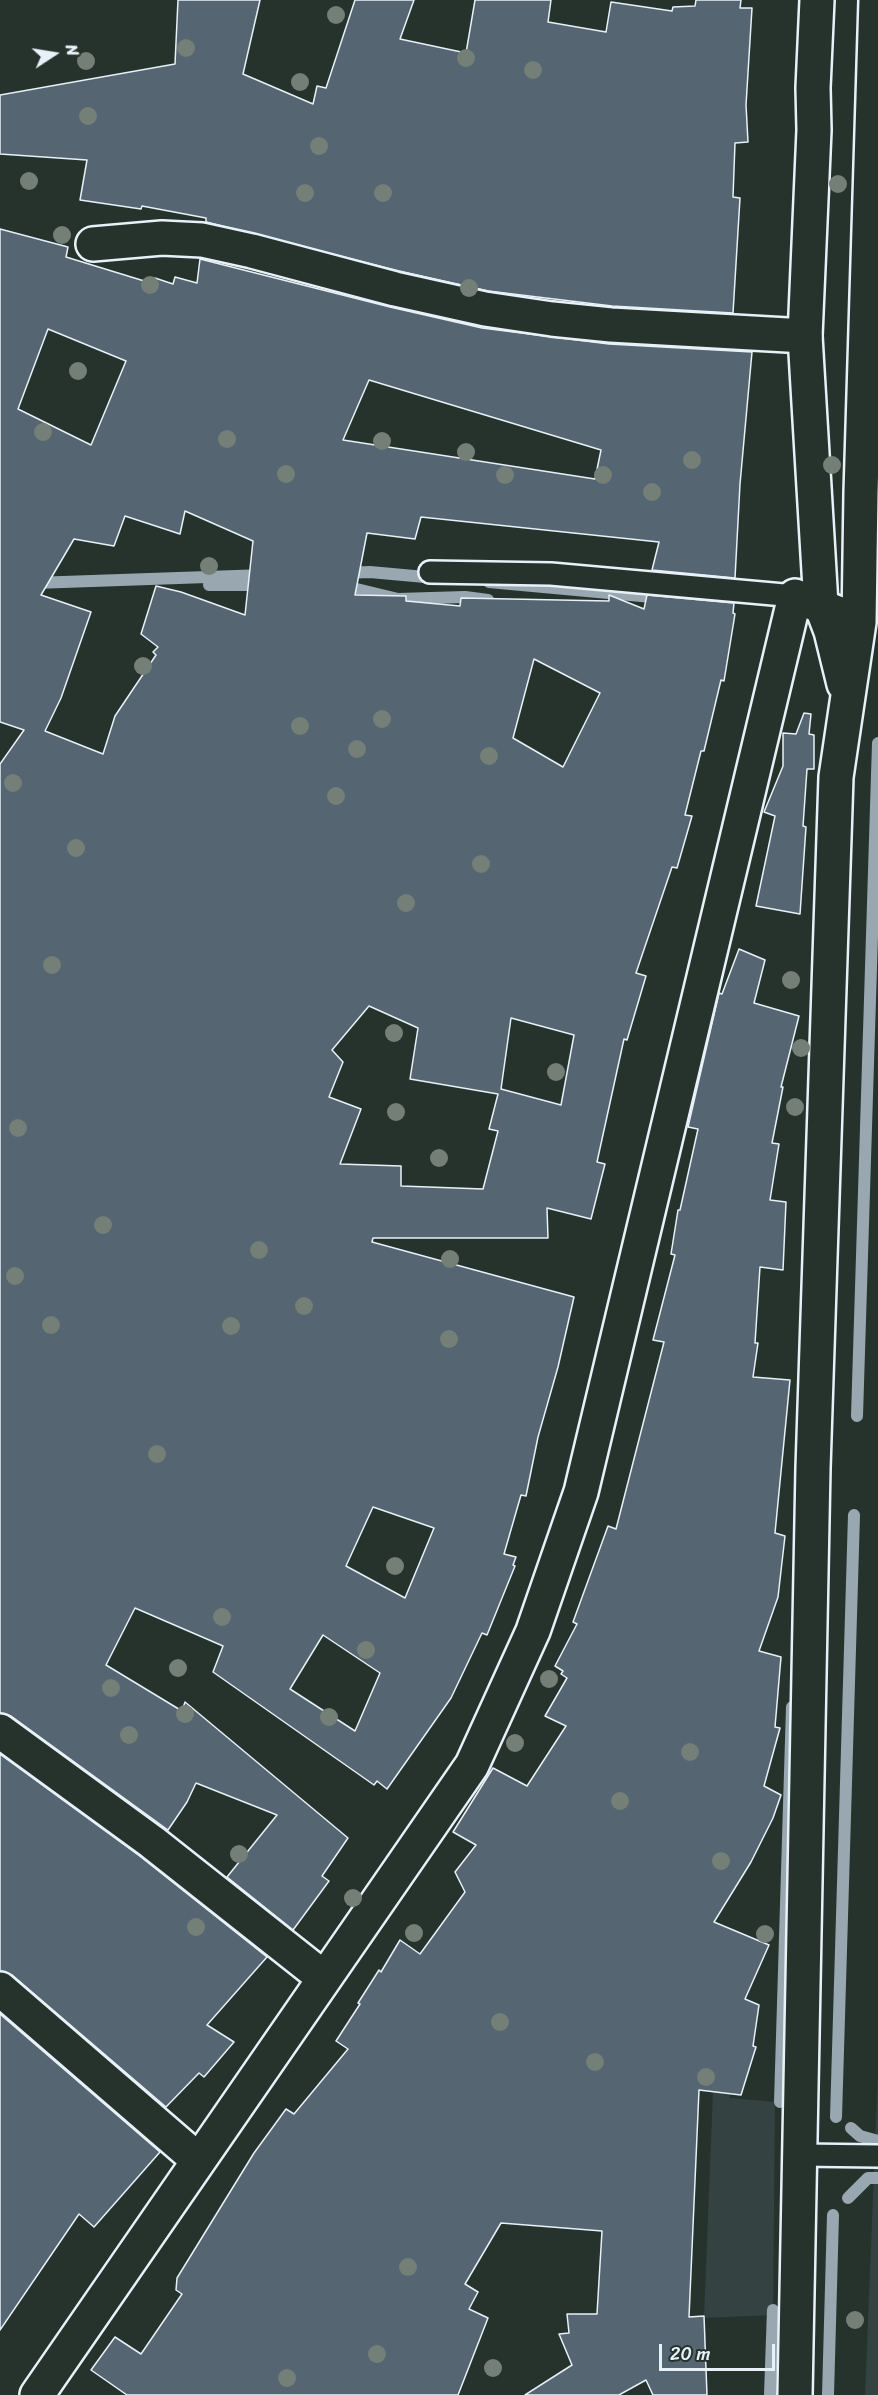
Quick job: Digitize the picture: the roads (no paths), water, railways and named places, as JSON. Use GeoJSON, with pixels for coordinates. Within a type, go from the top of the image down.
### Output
{"type":"FeatureCollection","features":[{"type":"Feature","properties":{"kind":"street"},"geometry":{"type":"LineString","coordinates":[[36,2395],[472,1765],[532,1631],[581,1492],[808,601],[805,336],[817,0]]}},
{"type":"Feature","properties":{"kind":"street"},"geometry":{"type":"LineString","coordinates":[[795,2395],[813,1468],[837,777],[848,698],[868,622],[861,481],[876,0]]}},
{"type":"Feature","properties":{"kind":"street"},"geometry":{"type":"LineString","coordinates":[[93,244],[162,237],[202,240],[396,289],[507,312],[552,319],[668,330],[805,336]]}},
{"type":"Feature","properties":{"kind":"street"},"geometry":{"type":"LineString","coordinates":[[808,601],[868,622]]}},
{"type":"Feature","properties":{"kind":"street"},"geometry":{"type":"LineString","coordinates":[[808,601],[831,631],[848,698]]}},
{"type":"Feature","properties":{"kind":"street"},"geometry":{"type":"LineString","coordinates":[[0,1731],[152,1842],[324,1978]]}},
{"type":"Feature","properties":{"kind":"street"},"geometry":{"type":"LineString","coordinates":[[0,1989],[198,2160]]}},
{"type":"Feature","properties":{"kind":"lane"},"geometry":{"type":"LineString","coordinates":[[430,572],[552,574],[808,601]]}},
{"type":"Feature","properties":{"kind":"lane"},"geometry":{"type":"LineString","coordinates":[[800,2155],[878,2156]]}},
{"type":"Feature","properties":{"kind":"waterway"},"geometry":{"type":"LineString","coordinates":[[343,573],[370,572],[436,578]]}},
{"type":"Feature","properties":{"kind":"waterway"},"geometry":{"type":"LineString","coordinates":[[34,583],[265,575]]}},
{"type":"Feature","properties":{"kind":"waterway"},"geometry":{"type":"LineString","coordinates":[[489,582],[663,598]]}},
{"type":"Feature","properties":{"kind":"waterway"},"geometry":{"type":"LineString","coordinates":[[209,585],[263,585]]}},
{"type":"Feature","properties":{"kind":"waterway"},"geometry":{"type":"LineString","coordinates":[[340,585],[398,599],[465,597],[488,600]]}},
{"type":"Feature","properties":{"kind":"waterway"},"geometry":{"type":"LineString","coordinates":[[857,1416],[878,743]]}},
{"type":"Feature","properties":{"kind":"waterway"},"geometry":{"type":"LineString","coordinates":[[836,2117],[854,1515]]}},
{"type":"Feature","properties":{"kind":"waterway"},"geometry":{"type":"LineString","coordinates":[[780,2102],[792,1707]]}},
{"type":"Feature","properties":{"kind":"waterway"},"geometry":{"type":"LineString","coordinates":[[851,2128],[860,2136],[878,2141]]}},
{"type":"Feature","properties":{"kind":"waterway"},"geometry":{"type":"LineString","coordinates":[[848,2198],[868,2178],[878,2178]]}},
{"type":"Feature","properties":{"kind":"waterway"},"geometry":{"type":"LineString","coordinates":[[828,2395],[833,2215]]}},
{"type":"Feature","properties":{"kind":"waterway"},"geometry":{"type":"LineString","coordinates":[[770,2395],[773,2310]]}}]}
